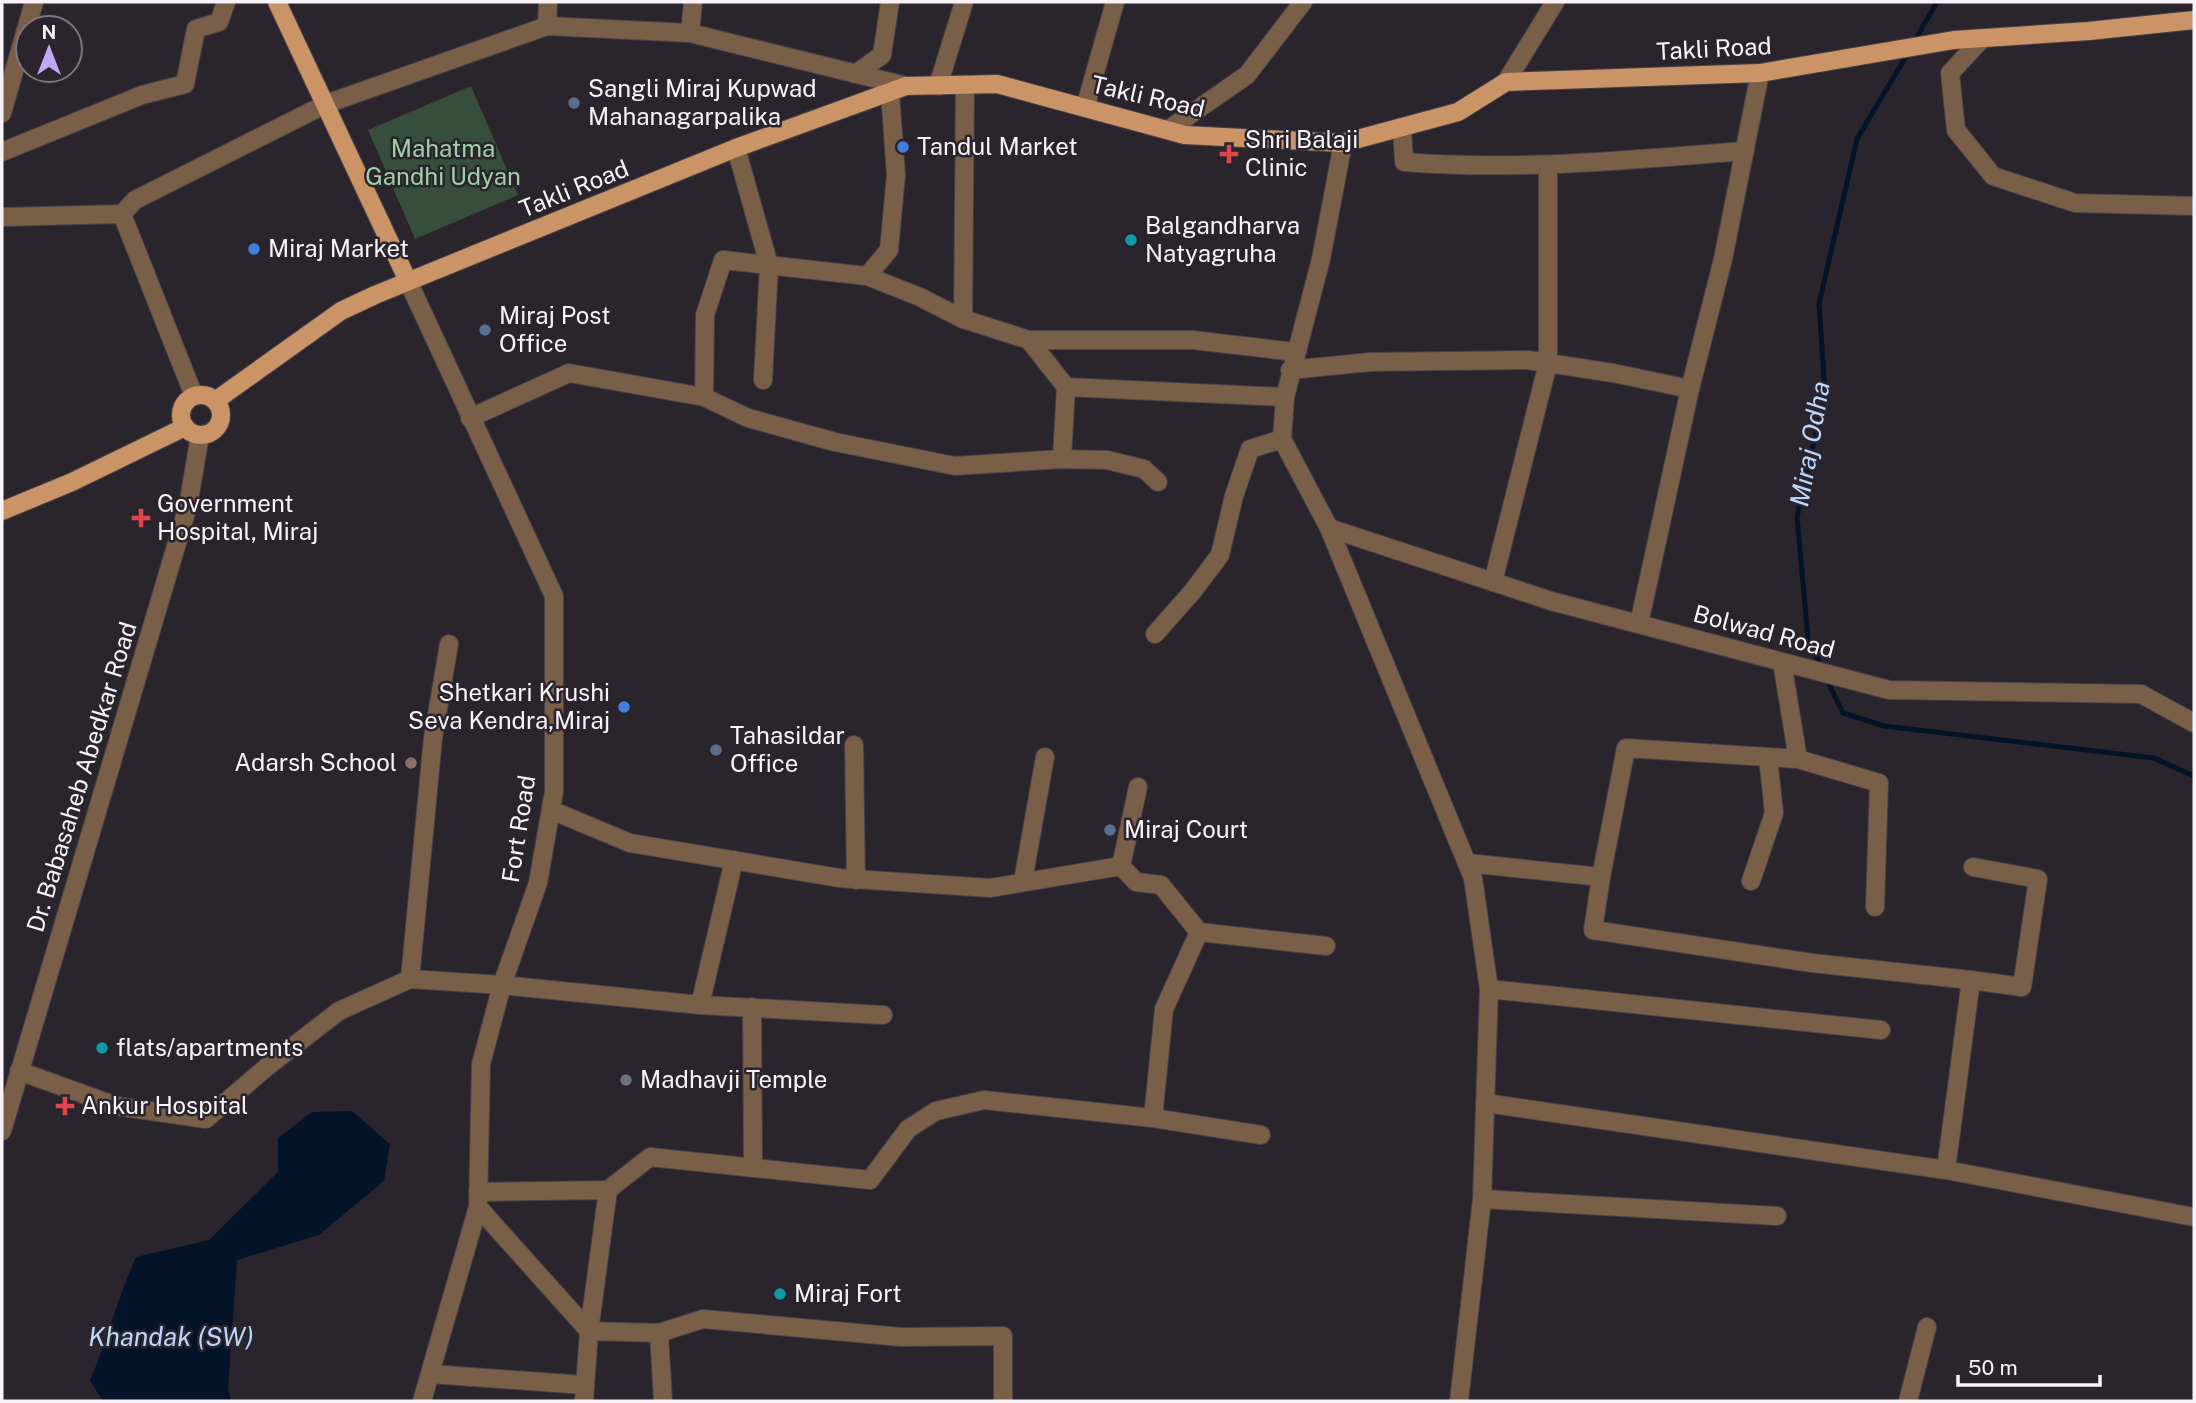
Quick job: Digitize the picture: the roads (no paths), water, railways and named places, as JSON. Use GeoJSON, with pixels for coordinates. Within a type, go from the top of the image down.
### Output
{"type":"FeatureCollection","features":[{"type":"Feature","properties":{"kind":"main road"},"geometry":{"type":"LineString","coordinates":[[277,2],[408,281]]}},
{"type":"Feature","properties":{"kind":"main road","name":"Takli Road"},"geometry":{"type":"LineString","coordinates":[[215,401],[341,311],[408,281],[736,148],[898,89],[997,84],[1185,135],[1343,143],[1458,112],[1506,82],[1760,74],[1954,40],[1981,40],[2194,20]]}},
{"type":"Feature","properties":{"kind":"main road"},"geometry":{"type":"LineString","coordinates":[[2,510],[192,431],[211,432],[219,423],[220,411],[215,401],[205,396],[194,396],[184,404],[181,416],[192,431]]}},
{"type":"Feature","properties":{"kind":"street"},"geometry":{"type":"LineString","coordinates":[[2,113],[34,2]]}},
{"type":"Feature","properties":{"kind":"street"},"geometry":{"type":"LineString","coordinates":[[2,152],[142,95],[185,84],[196,29],[219,22],[226,2]]}},
{"type":"Feature","properties":{"kind":"street"},"geometry":{"type":"LineString","coordinates":[[547,26],[548,2]]}},
{"type":"Feature","properties":{"kind":"street"},"geometry":{"type":"LineString","coordinates":[[690,33],[692,2]]}},
{"type":"Feature","properties":{"kind":"street"},"geometry":{"type":"LineString","coordinates":[[855,74],[882,55],[890,2]]}},
{"type":"Feature","properties":{"kind":"street"},"geometry":{"type":"LineString","coordinates":[[938,86],[964,2]]}},
{"type":"Feature","properties":{"kind":"street"},"geometry":{"type":"LineString","coordinates":[[1085,108],[1115,2]]}},
{"type":"Feature","properties":{"kind":"street"},"geometry":{"type":"LineString","coordinates":[[1168,130],[1247,75],[1303,2]]}},
{"type":"Feature","properties":{"kind":"street"},"geometry":{"type":"LineString","coordinates":[[1506,82],[1555,2]]}},
{"type":"Feature","properties":{"kind":"street"},"geometry":{"type":"LineString","coordinates":[[2,217],[122,214],[135,200],[326,104],[547,26],[690,33],[855,74],[898,89],[896,175],[889,250],[867,276]]}},
{"type":"Feature","properties":{"kind":"street"},"geometry":{"type":"LineString","coordinates":[[1981,40],[1950,72],[1956,130],[1993,176],[2076,203],[2194,206]]}},
{"type":"Feature","properties":{"kind":"street"},"geometry":{"type":"LineString","coordinates":[[1639,624],[1690,389],[1723,259],[1760,74]]}},
{"type":"Feature","properties":{"kind":"street"},"geometry":{"type":"LineString","coordinates":[[963,318],[965,85]]}},
{"type":"Feature","properties":{"kind":"street"},"geometry":{"type":"LineString","coordinates":[[1402,128],[1404,162],[1454,166],[1548,166],[1745,151]]}},
{"type":"Feature","properties":{"kind":"street"},"geometry":{"type":"LineString","coordinates":[[1343,143],[1321,259],[1284,397],[1282,439],[1329,528],[1473,878],[1489,989],[1482,1199],[1459,1401]]}},
{"type":"Feature","properties":{"kind":"street"},"geometry":{"type":"LineString","coordinates":[[736,148],[769,265],[763,380]]}},
{"type":"Feature","properties":{"kind":"street"},"geometry":{"type":"LineString","coordinates":[[1493,582],[1548,363],[1548,166]]}},
{"type":"Feature","properties":{"kind":"street"},"geometry":{"type":"LineString","coordinates":[[122,214],[194,396]]}},
{"type":"Feature","properties":{"kind":"street"},"geometry":{"type":"LineString","coordinates":[[704,397],[705,315],[723,260],[867,276],[963,318],[1029,341],[1193,341],[1295,352]]}},
{"type":"Feature","properties":{"kind":"street","name":"Fort Road"},"geometry":{"type":"LineString","coordinates":[[408,281],[554,596],[554,791],[551,810],[538,883],[502,985],[481,1063],[478,1200],[422,1401]]}},
{"type":"Feature","properties":{"kind":"street"},"geometry":{"type":"LineString","coordinates":[[1029,341],[1066,387],[1062,459]]}},
{"type":"Feature","properties":{"kind":"street"},"geometry":{"type":"LineString","coordinates":[[1290,370],[1370,362],[1528,360],[1613,373],[1690,389]]}},
{"type":"Feature","properties":{"kind":"street"},"geometry":{"type":"LineString","coordinates":[[470,418],[569,373],[704,397],[760,422],[835,442],[954,466],[1062,459],[1107,460],[1144,468],[1158,482]]}},
{"type":"Feature","properties":{"kind":"street"},"geometry":{"type":"LineString","coordinates":[[1066,387],[1284,397]]}},
{"type":"Feature","properties":{"kind":"street","name":"Dr. Babasaheb Abedkar Road"},"geometry":{"type":"LineString","coordinates":[[2,1131],[188,506],[192,431]]}},
{"type":"Feature","properties":{"kind":"street"},"geometry":{"type":"LineString","coordinates":[[1155,634],[1220,555],[1234,496],[1250,449],[1282,439]]}},
{"type":"Feature","properties":{"kind":"street","name":"Bolwad Road"},"geometry":{"type":"LineString","coordinates":[[1329,528],[1551,601],[1889,690],[2141,694],[2194,723]]}},
{"type":"Feature","properties":{"kind":"street"},"geometry":{"type":"LineString","coordinates":[[410,979],[433,738],[449,644]]}},
{"type":"Feature","properties":{"kind":"street"},"geometry":{"type":"LineString","coordinates":[[1782,662],[1798,759]]}},
{"type":"Feature","properties":{"kind":"street"},"geometry":{"type":"LineString","coordinates":[[855,745],[856,880]]}},
{"type":"Feature","properties":{"kind":"street"},"geometry":{"type":"LineString","coordinates":[[1875,907],[1879,783],[1798,759],[1626,748],[1593,930],[1812,963],[2022,987],[2038,879],[1973,867]]}},
{"type":"Feature","properties":{"kind":"street"},"geometry":{"type":"LineString","coordinates":[[1023,881],[1045,757]]}},
{"type":"Feature","properties":{"kind":"street"},"geometry":{"type":"LineString","coordinates":[[1751,881],[1774,813],[1768,757]]}},
{"type":"Feature","properties":{"kind":"street"},"geometry":{"type":"LineString","coordinates":[[1121,866],[1138,787]]}},
{"type":"Feature","properties":{"kind":"street"},"geometry":{"type":"LineString","coordinates":[[551,810],[630,843],[856,880],[990,888],[1121,866]]}},
{"type":"Feature","properties":{"kind":"street"},"geometry":{"type":"LineString","coordinates":[[700,1004],[734,860]]}},
{"type":"Feature","properties":{"kind":"street"},"geometry":{"type":"LineString","coordinates":[[1467,863],[1601,877]]}},
{"type":"Feature","properties":{"kind":"street"},"geometry":{"type":"LineString","coordinates":[[1121,866],[1136,882],[1161,885],[1199,932],[1326,946]]}},
{"type":"Feature","properties":{"kind":"street"},"geometry":{"type":"LineString","coordinates":[[1153,1118],[1164,1009],[1199,932]]}},
{"type":"Feature","properties":{"kind":"street"},"geometry":{"type":"LineString","coordinates":[[19,1071],[116,1107],[206,1119],[268,1066],[340,1011],[410,979],[700,1004],[883,1014]]}},
{"type":"Feature","properties":{"kind":"street"},"geometry":{"type":"LineString","coordinates":[[1947,1170],[1971,980]]}},
{"type":"Feature","properties":{"kind":"street"},"geometry":{"type":"LineString","coordinates":[[1489,989],[1881,1030]]}},
{"type":"Feature","properties":{"kind":"street"},"geometry":{"type":"LineString","coordinates":[[752,1007],[753,1168]]}},
{"type":"Feature","properties":{"kind":"street"},"geometry":{"type":"LineString","coordinates":[[478,1200],[608,1190],[650,1157],[870,1180],[908,1129],[936,1111],[984,1100],[1153,1118],[1261,1135]]}},
{"type":"Feature","properties":{"kind":"street"},"geometry":{"type":"LineString","coordinates":[[1485,1103],[1947,1170],[2194,1217]]}},
{"type":"Feature","properties":{"kind":"street"},"geometry":{"type":"LineString","coordinates":[[431,1374],[584,1393],[589,1331],[608,1190]]}},
{"type":"Feature","properties":{"kind":"street"},"geometry":{"type":"LineString","coordinates":[[1482,1199],[1777,1216]]}},
{"type":"Feature","properties":{"kind":"street"},"geometry":{"type":"LineString","coordinates":[[478,1200],[589,1331],[659,1333],[703,1319],[901,1338],[1003,1336],[1003,1401]]}},
{"type":"Feature","properties":{"kind":"street"},"geometry":{"type":"LineString","coordinates":[[1908,1401],[1927,1327]]}},
{"type":"Feature","properties":{"kind":"street"},"geometry":{"type":"LineString","coordinates":[[659,1333],[663,1401]]}},
{"type":"Feature","properties":{"kind":"water","name":"Khandak (SW)"},"geometry":{"type":"Polygon","coordinates":[[[352,1111],[390,1144],[384,1181],[319,1235],[237,1260],[228,1388],[231,1401],[103,1401],[90,1381],[136,1257],[209,1240],[278,1172],[278,1138],[312,1112],[352,1111]]]}},
{"type":"Feature","properties":{"kind":"waterway","name":"Miraj Odha"},"geometry":{"type":"LineString","coordinates":[[1914,42],[1937,2]]}},
{"type":"Feature","properties":{"kind":"waterway","name":"Miraj Odha"},"geometry":{"type":"LineString","coordinates":[[1821,666],[1808,639],[1797,517],[1825,393],[1819,304],[1857,139],[1908,53]]}},
{"type":"Feature","properties":{"kind":"waterway","name":"Miraj Odha"},"geometry":{"type":"LineString","coordinates":[[1826,678],[1843,713],[1884,726],[2154,758],[2194,776]]}},
{"type":"Feature","properties":{"kind":"place","name":"Sangli Miraj Kupwad Mahanagarpalika"},"geometry":{"type":"Point","coordinates":[574,103]}},
{"type":"Feature","properties":{"kind":"place","name":"Tandul Market"},"geometry":{"type":"Point","coordinates":[903,147]}},
{"type":"Feature","properties":{"kind":"place","name":"Shri Balaji Clinic"},"geometry":{"type":"Point","coordinates":[1229,154]}},
{"type":"Feature","properties":{"kind":"place","name":"Balgandharva Natyagruha"},"geometry":{"type":"Point","coordinates":[1131,240]}},
{"type":"Feature","properties":{"kind":"place","name":"Miraj Market"},"geometry":{"type":"Point","coordinates":[254,249]}},
{"type":"Feature","properties":{"kind":"place","name":"Miraj Post Office"},"geometry":{"type":"Point","coordinates":[485,330]}},
{"type":"Feature","properties":{"kind":"place","name":"Government Hospital, Miraj"},"geometry":{"type":"Point","coordinates":[141,518]}},
{"type":"Feature","properties":{"kind":"place","name":"Shetkari Krushi Seva Kendra,Miraj"},"geometry":{"type":"Point","coordinates":[624,707]}},
{"type":"Feature","properties":{"kind":"place","name":"Tahasildar Office"},"geometry":{"type":"Point","coordinates":[716,750]}},
{"type":"Feature","properties":{"kind":"place","name":"Adarsh School"},"geometry":{"type":"Point","coordinates":[411,763]}},
{"type":"Feature","properties":{"kind":"place","name":"Miraj Court"},"geometry":{"type":"Point","coordinates":[1110,830]}},
{"type":"Feature","properties":{"kind":"place","name":"flats/apartments"},"geometry":{"type":"Point","coordinates":[102,1048]}},
{"type":"Feature","properties":{"kind":"place","name":"Madhavji Temple"},"geometry":{"type":"Point","coordinates":[626,1080]}},
{"type":"Feature","properties":{"kind":"place","name":"Ankur Hospital"},"geometry":{"type":"Point","coordinates":[65,1106]}},
{"type":"Feature","properties":{"kind":"place","name":"Miraj Fort"},"geometry":{"type":"Point","coordinates":[780,1294]}},
{"type":"Feature","properties":{"kind":"park label","name":"Mahatma Gandhi Udyan"},"geometry":{"type":"Point","coordinates":[443,163]}}]}
